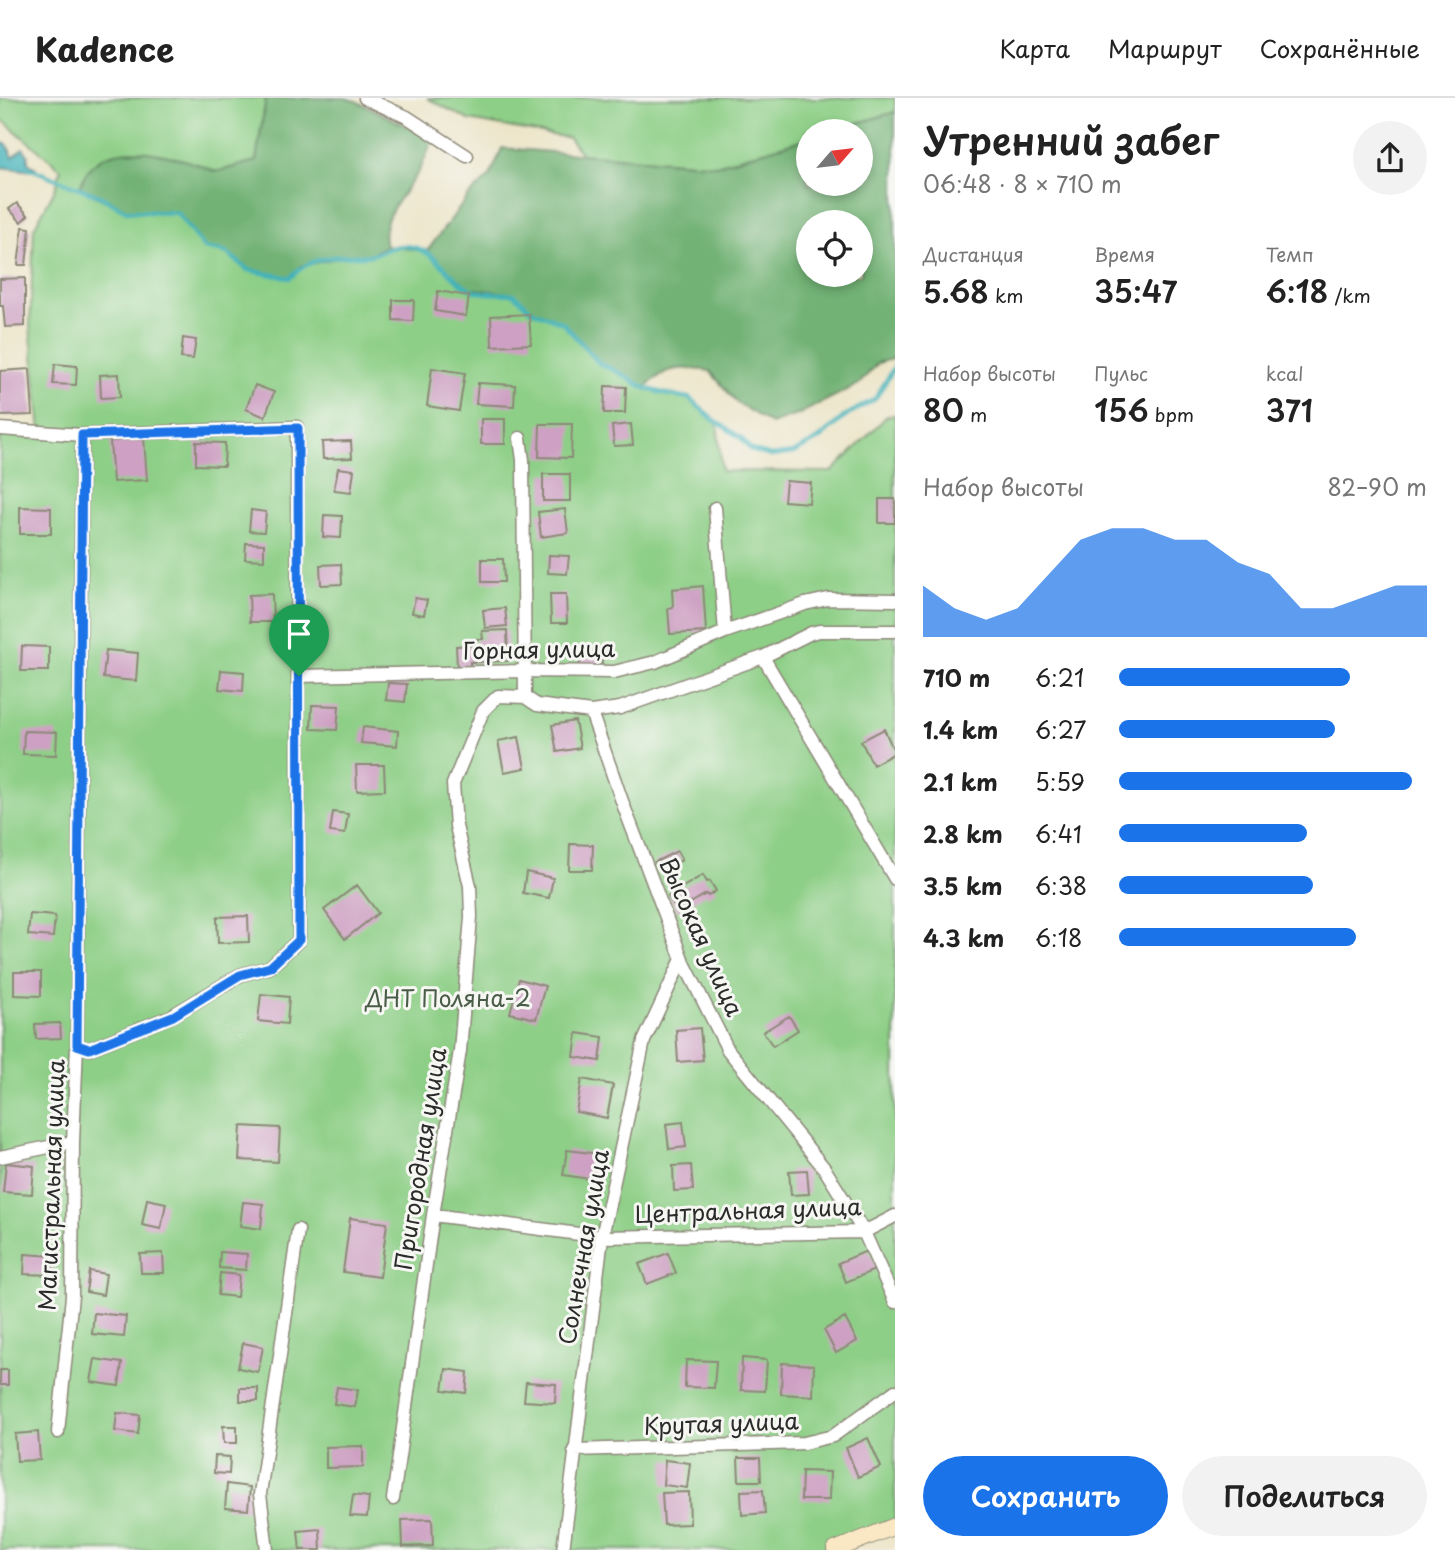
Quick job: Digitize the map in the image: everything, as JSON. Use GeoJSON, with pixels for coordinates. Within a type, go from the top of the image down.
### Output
{"type":"FeatureCollection","features":[{"type":"Feature","properties":{"kind":"street"},"geometry":{"type":"LineString","coordinates":[[365,98],[407,117],[467,156]]}},
{"type":"Feature","properties":{"kind":"street"},"geometry":{"type":"LineString","coordinates":[[0,429],[82,435],[298,428],[299,940],[270,967],[240,975],[173,1016],[89,1049],[77,1045]]}},
{"type":"Feature","properties":{"kind":"street","name":"Магистральная улица"},"geometry":{"type":"LineString","coordinates":[[58,1432],[72,1296],[82,435]]}},
{"type":"Feature","properties":{"kind":"street"},"geometry":{"type":"LineString","coordinates":[[520,439],[523,460],[525,697],[537,705],[591,712],[620,708],[763,657],[819,631],[895,631]]}},
{"type":"Feature","properties":{"kind":"street"},"geometry":{"type":"LineString","coordinates":[[715,509],[725,632]]}},
{"type":"Feature","properties":{"kind":"street","name":"Горная улица"},"geometry":{"type":"LineString","coordinates":[[299,676],[524,671],[614,672],[655,662],[725,632],[805,604],[828,599],[895,600]]}},
{"type":"Feature","properties":{"kind":"street"},"geometry":{"type":"LineString","coordinates":[[763,657],[895,879]]}},
{"type":"Feature","properties":{"kind":"street","name":"Пригородная улица"},"geometry":{"type":"LineString","coordinates":[[393,1499],[433,1215],[460,1051],[471,917],[470,886],[456,827],[453,784],[482,711],[498,696],[525,697]]}},
{"type":"Feature","properties":{"kind":"street","name":"Высокая улица"},"geometry":{"type":"LineString","coordinates":[[591,712],[622,804],[682,960],[728,1050],[824,1168],[864,1232],[895,1302]]}},
{"type":"Feature","properties":{"kind":"street","name":"Солнечная улица"},"geometry":{"type":"LineString","coordinates":[[562,1550],[602,1237],[644,1041],[682,960]]}},
{"type":"Feature","properties":{"kind":"street"},"geometry":{"type":"LineString","coordinates":[[0,1157],[73,1142]]}},
{"type":"Feature","properties":{"kind":"street","name":"Центральная улица"},"geometry":{"type":"LineString","coordinates":[[433,1215],[602,1237],[864,1232],[895,1216]]}},
{"type":"Feature","properties":{"kind":"street"},"geometry":{"type":"LineString","coordinates":[[267,1550],[260,1494],[298,1230]]}},
{"type":"Feature","properties":{"kind":"street","name":"Крутая улица"},"geometry":{"type":"LineString","coordinates":[[574,1450],[804,1443],[833,1436],[895,1391]]}},
{"type":"Feature","properties":{"kind":"street"},"geometry":{"type":"LineString","coordinates":[[835,1550],[895,1525]]}},
{"type":"Feature","properties":{"kind":"green space","name":"ДНТ Поляна-2"},"geometry":{"type":"Polygon","coordinates":[[[0,98],[266,98],[256,161],[216,172],[196,163],[79,188],[127,211],[177,213],[204,248],[223,251],[248,270],[301,266],[345,256],[369,255],[386,246],[427,251],[468,288],[514,294],[531,310],[563,323],[600,364],[645,388],[689,398],[717,423],[722,471],[832,472],[887,416],[895,415],[895,1525],[835,1550],[0,1550],[0,429],[41,431],[30,327],[34,228],[56,187],[61,169],[0,118],[0,98]]]}},
{"type":"Feature","properties":{"kind":"green space"},"geometry":{"type":"Polygon","coordinates":[[[266,98],[344,98],[356,101],[433,139],[419,170],[389,217],[384,236],[386,246],[369,255],[345,256],[301,266],[290,278],[248,270],[223,251],[204,248],[177,213],[127,211],[79,188],[89,169],[101,159],[115,153],[151,152],[216,172],[256,161],[266,98]]]}},
{"type":"Feature","properties":{"kind":"green space"},"geometry":{"type":"Polygon","coordinates":[[[427,98],[895,98],[895,112],[871,119],[796,119],[796,142],[717,165],[582,154],[569,138],[469,120],[427,98]]]}},
{"type":"Feature","properties":{"kind":"green space"},"geometry":{"type":"Polygon","coordinates":[[[895,112],[895,358],[878,363],[859,384],[797,415],[771,424],[737,403],[710,371],[674,369],[660,375],[645,388],[600,364],[563,323],[531,310],[514,294],[468,288],[427,251],[467,198],[490,176],[502,148],[717,165],[796,142],[796,196],[873,196],[871,119],[895,112]]]}},
{"type":"Feature","properties":{"kind":"water"},"geometry":{"type":"Polygon","coordinates":[[[0,143],[7,144],[13,157],[23,148],[28,155],[28,163],[36,168],[33,171],[0,167],[0,143]]]}},
{"type":"Feature","properties":{"kind":"building"},"geometry":{"type":"Polygon","coordinates":[[[17,203],[28,215],[21,222],[9,209],[17,203]]]}},
{"type":"Feature","properties":{"kind":"building"},"geometry":{"type":"Polygon","coordinates":[[[23,227],[30,228],[26,265],[18,265],[23,227]]]}},
{"type":"Feature","properties":{"kind":"building"},"geometry":{"type":"Polygon","coordinates":[[[25,278],[25,326],[5,327],[3,306],[0,306],[0,279],[25,278]]]}},
{"type":"Feature","properties":{"kind":"building"},"geometry":{"type":"Polygon","coordinates":[[[438,291],[469,296],[466,316],[435,311],[438,291]]]}},
{"type":"Feature","properties":{"kind":"building"},"geometry":{"type":"Polygon","coordinates":[[[393,300],[414,300],[413,321],[393,320],[393,300]]]}},
{"type":"Feature","properties":{"kind":"building"},"geometry":{"type":"Polygon","coordinates":[[[529,314],[531,344],[492,346],[491,316],[529,314]]]}},
{"type":"Feature","properties":{"kind":"building"},"geometry":{"type":"Polygon","coordinates":[[[183,338],[196,340],[193,359],[181,358],[183,338]]]}},
{"type":"Feature","properties":{"kind":"building"},"geometry":{"type":"Polygon","coordinates":[[[55,364],[77,366],[76,385],[53,384],[55,364]]]}},
{"type":"Feature","properties":{"kind":"building"},"geometry":{"type":"Polygon","coordinates":[[[432,368],[465,373],[459,411],[427,406],[432,368]]]}},
{"type":"Feature","properties":{"kind":"building"},"geometry":{"type":"Polygon","coordinates":[[[30,369],[33,415],[0,416],[0,371],[30,369]]]}},
{"type":"Feature","properties":{"kind":"building"},"geometry":{"type":"Polygon","coordinates":[[[119,374],[120,397],[101,398],[100,375],[119,374]]]}},
{"type":"Feature","properties":{"kind":"building"},"geometry":{"type":"Polygon","coordinates":[[[478,383],[515,385],[514,406],[476,404],[478,383]]]}},
{"type":"Feature","properties":{"kind":"building"},"geometry":{"type":"Polygon","coordinates":[[[255,385],[274,392],[265,417],[246,409],[255,385]]]}},
{"type":"Feature","properties":{"kind":"building"},"geometry":{"type":"Polygon","coordinates":[[[605,386],[626,387],[625,413],[604,413],[605,386]]]}},
{"type":"Feature","properties":{"kind":"building"},"geometry":{"type":"Polygon","coordinates":[[[481,419],[505,419],[505,444],[481,444],[481,419]]]}},
{"type":"Feature","properties":{"kind":"building"},"geometry":{"type":"Polygon","coordinates":[[[540,424],[572,424],[571,458],[539,457],[540,424]]]}},
{"type":"Feature","properties":{"kind":"building"},"geometry":{"type":"Polygon","coordinates":[[[631,424],[633,445],[614,446],[612,426],[631,424]]]}},
{"type":"Feature","properties":{"kind":"building"},"geometry":{"type":"Polygon","coordinates":[[[144,438],[147,480],[113,482],[110,441],[144,438]]]}},
{"type":"Feature","properties":{"kind":"building"},"geometry":{"type":"Polygon","coordinates":[[[351,441],[352,458],[323,459],[322,442],[351,441]]]}},
{"type":"Feature","properties":{"kind":"building"},"geometry":{"type":"Polygon","coordinates":[[[196,442],[225,443],[224,466],[196,465],[196,442]]]}},
{"type":"Feature","properties":{"kind":"building"},"geometry":{"type":"Polygon","coordinates":[[[338,468],[354,470],[351,492],[334,490],[338,468]]]}},
{"type":"Feature","properties":{"kind":"building"},"geometry":{"type":"Polygon","coordinates":[[[543,474],[570,474],[570,501],[543,501],[543,474]]]}},
{"type":"Feature","properties":{"kind":"building"},"geometry":{"type":"Polygon","coordinates":[[[786,481],[811,483],[809,503],[784,501],[786,481]]]}},
{"type":"Feature","properties":{"kind":"building"},"geometry":{"type":"Polygon","coordinates":[[[879,499],[895,499],[895,523],[879,523],[879,499]]]}},
{"type":"Feature","properties":{"kind":"building"},"geometry":{"type":"Polygon","coordinates":[[[20,507],[51,508],[51,534],[20,534],[20,507]]]}},
{"type":"Feature","properties":{"kind":"building"},"geometry":{"type":"Polygon","coordinates":[[[565,509],[568,533],[541,537],[538,512],[565,509]]]}},
{"type":"Feature","properties":{"kind":"building"},"geometry":{"type":"Polygon","coordinates":[[[251,510],[266,512],[264,532],[249,531],[251,510]]]}},
{"type":"Feature","properties":{"kind":"building"},"geometry":{"type":"Polygon","coordinates":[[[324,515],[342,516],[341,538],[323,537],[324,515]]]}},
{"type":"Feature","properties":{"kind":"building"},"geometry":{"type":"Polygon","coordinates":[[[246,543],[264,544],[264,560],[245,559],[246,543]]]}},
{"type":"Feature","properties":{"kind":"building"},"geometry":{"type":"Polygon","coordinates":[[[549,555],[569,556],[567,574],[548,573],[549,555]]]}},
{"type":"Feature","properties":{"kind":"building"},"geometry":{"type":"Polygon","coordinates":[[[482,559],[503,559],[504,582],[482,582],[482,559]]]}},
{"type":"Feature","properties":{"kind":"building"},"geometry":{"type":"Polygon","coordinates":[[[341,564],[342,584],[321,585],[320,565],[341,564]]]}},
{"type":"Feature","properties":{"kind":"building"},"geometry":{"type":"Polygon","coordinates":[[[703,586],[706,632],[670,634],[668,608],[673,607],[672,589],[703,586]]]}},
{"type":"Feature","properties":{"kind":"building"},"geometry":{"type":"Polygon","coordinates":[[[272,594],[273,622],[250,622],[249,595],[272,594]]]}},
{"type":"Feature","properties":{"kind":"building"},"geometry":{"type":"Polygon","coordinates":[[[550,594],[566,594],[567,623],[551,623],[550,594]]]}},
{"type":"Feature","properties":{"kind":"building"},"geometry":{"type":"Polygon","coordinates":[[[415,598],[427,600],[424,615],[412,613],[415,598]]]}},
{"type":"Feature","properties":{"kind":"building"},"geometry":{"type":"Polygon","coordinates":[[[505,608],[507,626],[485,628],[483,610],[505,608]]]}},
{"type":"Feature","properties":{"kind":"building"},"geometry":{"type":"Polygon","coordinates":[[[507,630],[508,661],[470,662],[470,666],[457,666],[456,646],[476,645],[476,639],[483,639],[482,631],[507,630]]]}},
{"type":"Feature","properties":{"kind":"building"},"geometry":{"type":"Polygon","coordinates":[[[22,646],[49,647],[49,671],[21,671],[22,646]]]}},
{"type":"Feature","properties":{"kind":"building"},"geometry":{"type":"Polygon","coordinates":[[[106,650],[138,653],[136,681],[103,678],[106,650]]]}},
{"type":"Feature","properties":{"kind":"building"},"geometry":{"type":"Polygon","coordinates":[[[581,650],[603,652],[601,669],[579,667],[581,650]]]}},
{"type":"Feature","properties":{"kind":"building"},"geometry":{"type":"Polygon","coordinates":[[[221,670],[244,672],[243,691],[219,689],[221,670]]]}},
{"type":"Feature","properties":{"kind":"building"},"geometry":{"type":"Polygon","coordinates":[[[388,683],[407,684],[405,702],[386,700],[388,683]]]}},
{"type":"Feature","properties":{"kind":"building"},"geometry":{"type":"Polygon","coordinates":[[[312,705],[339,706],[337,730],[311,729],[312,705]]]}},
{"type":"Feature","properties":{"kind":"building"},"geometry":{"type":"Polygon","coordinates":[[[575,721],[580,748],[557,752],[552,725],[575,721]]]}},
{"type":"Feature","properties":{"kind":"building"},"geometry":{"type":"Polygon","coordinates":[[[363,727],[398,731],[397,746],[361,743],[363,727]]]}},
{"type":"Feature","properties":{"kind":"building"},"geometry":{"type":"Polygon","coordinates":[[[884,729],[895,753],[873,765],[861,741],[884,729]]]}},
{"type":"Feature","properties":{"kind":"building"},"geometry":{"type":"Polygon","coordinates":[[[24,731],[57,732],[56,755],[23,754],[24,731]]]}},
{"type":"Feature","properties":{"kind":"building"},"geometry":{"type":"Polygon","coordinates":[[[519,737],[525,768],[504,772],[498,741],[519,737]]]}},
{"type":"Feature","properties":{"kind":"building"},"geometry":{"type":"Polygon","coordinates":[[[356,765],[384,765],[385,790],[357,791],[356,765]]]}},
{"type":"Feature","properties":{"kind":"building"},"geometry":{"type":"Polygon","coordinates":[[[333,812],[348,814],[345,834],[330,832],[333,812]]]}},
{"type":"Feature","properties":{"kind":"building"},"geometry":{"type":"Polygon","coordinates":[[[570,844],[593,845],[592,870],[569,870],[570,844]]]}},
{"type":"Feature","properties":{"kind":"building"},"geometry":{"type":"Polygon","coordinates":[[[677,851],[682,860],[670,866],[672,870],[665,874],[663,870],[661,872],[655,862],[677,851]]]}},
{"type":"Feature","properties":{"kind":"building"},"geometry":{"type":"Polygon","coordinates":[[[526,872],[553,878],[549,898],[523,893],[526,872]]]}},
{"type":"Feature","properties":{"kind":"building"},"geometry":{"type":"Polygon","coordinates":[[[703,875],[716,891],[677,911],[668,896],[703,875]]]}},
{"type":"Feature","properties":{"kind":"building"},"geometry":{"type":"Polygon","coordinates":[[[357,885],[378,913],[345,939],[324,910],[357,885]]]}},
{"type":"Feature","properties":{"kind":"building"},"geometry":{"type":"Polygon","coordinates":[[[30,914],[55,916],[53,937],[28,935],[30,914]]]}},
{"type":"Feature","properties":{"kind":"building"},"geometry":{"type":"Polygon","coordinates":[[[248,916],[249,942],[218,943],[217,917],[248,916]]]}},
{"type":"Feature","properties":{"kind":"building"},"geometry":{"type":"Polygon","coordinates":[[[14,972],[41,972],[41,996],[14,995],[14,972]]]}},
{"type":"Feature","properties":{"kind":"building"},"geometry":{"type":"Polygon","coordinates":[[[519,979],[545,986],[536,1019],[510,1013],[519,979]]]}},
{"type":"Feature","properties":{"kind":"building"},"geometry":{"type":"Polygon","coordinates":[[[261,994],[289,997],[287,1024],[258,1021],[261,994]]]}},
{"type":"Feature","properties":{"kind":"building"},"geometry":{"type":"Polygon","coordinates":[[[789,1016],[798,1030],[773,1046],[763,1032],[789,1016]]]}},
{"type":"Feature","properties":{"kind":"building"},"geometry":{"type":"Polygon","coordinates":[[[60,1023],[61,1038],[36,1039],[35,1024],[60,1023]]]}},
{"type":"Feature","properties":{"kind":"building"},"geometry":{"type":"Polygon","coordinates":[[[700,1028],[703,1060],[678,1062],[676,1030],[700,1028]]]}},
{"type":"Feature","properties":{"kind":"building"},"geometry":{"type":"Polygon","coordinates":[[[577,1033],[603,1037],[600,1061],[574,1057],[577,1033]]]}},
{"type":"Feature","properties":{"kind":"building"},"geometry":{"type":"Polygon","coordinates":[[[582,1079],[613,1085],[607,1118],[576,1112],[582,1079]]]}},
{"type":"Feature","properties":{"kind":"building"},"geometry":{"type":"Polygon","coordinates":[[[683,1122],[686,1147],[669,1149],[666,1124],[683,1122]]]}},
{"type":"Feature","properties":{"kind":"building"},"geometry":{"type":"Polygon","coordinates":[[[241,1126],[280,1128],[278,1162],[239,1160],[241,1126]]]}},
{"type":"Feature","properties":{"kind":"building"},"geometry":{"type":"Polygon","coordinates":[[[567,1150],[600,1154],[597,1180],[563,1175],[567,1150]]]}},
{"type":"Feature","properties":{"kind":"building"},"geometry":{"type":"Polygon","coordinates":[[[6,1163],[34,1166],[32,1194],[3,1192],[6,1163]]]}},
{"type":"Feature","properties":{"kind":"building"},"geometry":{"type":"Polygon","coordinates":[[[691,1165],[693,1190],[674,1191],[673,1166],[691,1165]]]}},
{"type":"Feature","properties":{"kind":"building"},"geometry":{"type":"Polygon","coordinates":[[[807,1170],[809,1194],[791,1195],[789,1171],[807,1170]]]}},
{"type":"Feature","properties":{"kind":"building"},"geometry":{"type":"Polygon","coordinates":[[[147,1199],[166,1203],[161,1229],[142,1225],[147,1199]]]}},
{"type":"Feature","properties":{"kind":"building"},"geometry":{"type":"Polygon","coordinates":[[[243,1202],[263,1204],[261,1229],[240,1226],[243,1202]]]}},
{"type":"Feature","properties":{"kind":"building"},"geometry":{"type":"Polygon","coordinates":[[[350,1218],[387,1223],[380,1277],[343,1272],[350,1218]]]}},
{"type":"Feature","properties":{"kind":"building"},"geometry":{"type":"Polygon","coordinates":[[[869,1250],[877,1269],[846,1282],[838,1263],[869,1250]]]}},
{"type":"Feature","properties":{"kind":"building"},"geometry":{"type":"Polygon","coordinates":[[[220,1252],[247,1254],[246,1270],[219,1268],[220,1252]]]}},
{"type":"Feature","properties":{"kind":"building"},"geometry":{"type":"Polygon","coordinates":[[[163,1253],[164,1273],[141,1273],[140,1254],[163,1253]]]}},
{"type":"Feature","properties":{"kind":"building"},"geometry":{"type":"Polygon","coordinates":[[[668,1253],[676,1273],[647,1284],[639,1264],[668,1253]]]}},
{"type":"Feature","properties":{"kind":"building"},"geometry":{"type":"Polygon","coordinates":[[[25,1254],[53,1256],[52,1275],[24,1274],[25,1254]]]}},
{"type":"Feature","properties":{"kind":"building"},"geometry":{"type":"Polygon","coordinates":[[[89,1271],[106,1274],[103,1295],[86,1292],[89,1271]]]}},
{"type":"Feature","properties":{"kind":"building"},"geometry":{"type":"Polygon","coordinates":[[[220,1273],[239,1275],[237,1297],[218,1295],[220,1273]]]}},
{"type":"Feature","properties":{"kind":"building"},"geometry":{"type":"Polygon","coordinates":[[[94,1313],[126,1316],[124,1337],[92,1334],[94,1313]]]}},
{"type":"Feature","properties":{"kind":"building"},"geometry":{"type":"Polygon","coordinates":[[[845,1318],[857,1341],[836,1353],[824,1330],[845,1318]]]}},
{"type":"Feature","properties":{"kind":"building"},"geometry":{"type":"Polygon","coordinates":[[[243,1343],[263,1347],[258,1372],[238,1368],[243,1343]]]}},
{"type":"Feature","properties":{"kind":"building"},"geometry":{"type":"Polygon","coordinates":[[[742,1358],[767,1360],[765,1391],[741,1390],[742,1358]]]}},
{"type":"Feature","properties":{"kind":"building"},"geometry":{"type":"Polygon","coordinates":[[[95,1359],[122,1363],[119,1386],[91,1382],[95,1359]]]}},
{"type":"Feature","properties":{"kind":"building"},"geometry":{"type":"Polygon","coordinates":[[[686,1360],[716,1361],[714,1388],[685,1387],[686,1360]]]}},
{"type":"Feature","properties":{"kind":"building"},"geometry":{"type":"Polygon","coordinates":[[[782,1363],[814,1365],[813,1396],[781,1394],[782,1363]]]}},
{"type":"Feature","properties":{"kind":"building"},"geometry":{"type":"Polygon","coordinates":[[[446,1369],[468,1372],[466,1393],[443,1390],[446,1369]]]}},
{"type":"Feature","properties":{"kind":"building"},"geometry":{"type":"Polygon","coordinates":[[[0,1370],[8,1370],[8,1385],[0,1385],[0,1370]]]}},
{"type":"Feature","properties":{"kind":"building"},"geometry":{"type":"Polygon","coordinates":[[[526,1382],[556,1384],[555,1403],[524,1401],[526,1382]]]}},
{"type":"Feature","properties":{"kind":"building"},"geometry":{"type":"Polygon","coordinates":[[[337,1387],[358,1390],[355,1407],[334,1404],[337,1387]]]}},
{"type":"Feature","properties":{"kind":"building"},"geometry":{"type":"Polygon","coordinates":[[[240,1388],[258,1388],[258,1401],[240,1401],[240,1388]]]}},
{"type":"Feature","properties":{"kind":"building"},"geometry":{"type":"Polygon","coordinates":[[[117,1413],[140,1415],[138,1434],[115,1431],[117,1413]]]}},
{"type":"Feature","properties":{"kind":"building"},"geometry":{"type":"Polygon","coordinates":[[[223,1426],[237,1426],[237,1443],[224,1443],[223,1426]]]}},
{"type":"Feature","properties":{"kind":"building"},"geometry":{"type":"Polygon","coordinates":[[[38,1432],[40,1460],[17,1461],[15,1434],[38,1432]]]}},
{"type":"Feature","properties":{"kind":"building"},"geometry":{"type":"Polygon","coordinates":[[[868,1438],[881,1467],[858,1477],[846,1448],[868,1438]]]}},
{"type":"Feature","properties":{"kind":"building"},"geometry":{"type":"Polygon","coordinates":[[[363,1446],[363,1467],[326,1468],[326,1447],[363,1446]]]}},
{"type":"Feature","properties":{"kind":"building"},"geometry":{"type":"Polygon","coordinates":[[[215,1456],[230,1457],[229,1474],[214,1473],[215,1456]]]}},
{"type":"Feature","properties":{"kind":"building"},"geometry":{"type":"Polygon","coordinates":[[[738,1458],[760,1458],[761,1481],[739,1481],[738,1458]]]}},
{"type":"Feature","properties":{"kind":"building"},"geometry":{"type":"Polygon","coordinates":[[[665,1460],[690,1463],[687,1488],[663,1485],[665,1460]]]}},
{"type":"Feature","properties":{"kind":"building"},"geometry":{"type":"Polygon","coordinates":[[[802,1471],[830,1472],[829,1500],[801,1500],[802,1471]]]}},
{"type":"Feature","properties":{"kind":"building"},"geometry":{"type":"Polygon","coordinates":[[[227,1484],[250,1487],[248,1510],[225,1508],[227,1484]]]}},
{"type":"Feature","properties":{"kind":"building"},"geometry":{"type":"Polygon","coordinates":[[[763,1490],[765,1513],[742,1515],[741,1491],[763,1490]]]}},
{"type":"Feature","properties":{"kind":"building"},"geometry":{"type":"Polygon","coordinates":[[[689,1492],[690,1524],[664,1525],[662,1493],[689,1492]]]}},
{"type":"Feature","properties":{"kind":"building"},"geometry":{"type":"Polygon","coordinates":[[[353,1495],[369,1497],[367,1517],[350,1516],[353,1495]]]}},
{"type":"Feature","properties":{"kind":"building"},"geometry":{"type":"Polygon","coordinates":[[[432,1519],[433,1546],[403,1547],[402,1520],[432,1519]]]}},
{"type":"Feature","properties":{"kind":"building"},"geometry":{"type":"Polygon","coordinates":[[[320,1529],[321,1550],[300,1550],[298,1531],[320,1529]]]}},
{"type":"Feature","properties":{"kind":"waterway"},"geometry":{"type":"LineString","coordinates":[[29,168],[99,196],[127,211],[177,213],[204,248],[226,252],[248,270],[290,278],[301,268],[321,260],[370,255],[397,247],[409,246],[424,251],[472,290],[514,294],[531,310],[563,323],[600,364],[645,388],[689,398],[714,420],[741,438],[751,450],[771,456],[793,453],[819,439],[845,416],[875,399],[895,366]]}},
{"type":"Feature","properties":{"kind":"route"},"geometry":{"type":"LineString","coordinates":[[298,428],[299,676],[299,940],[270,967],[240,975],[173,1016],[89,1049],[77,1045],[82,435],[298,428]]}}]}
